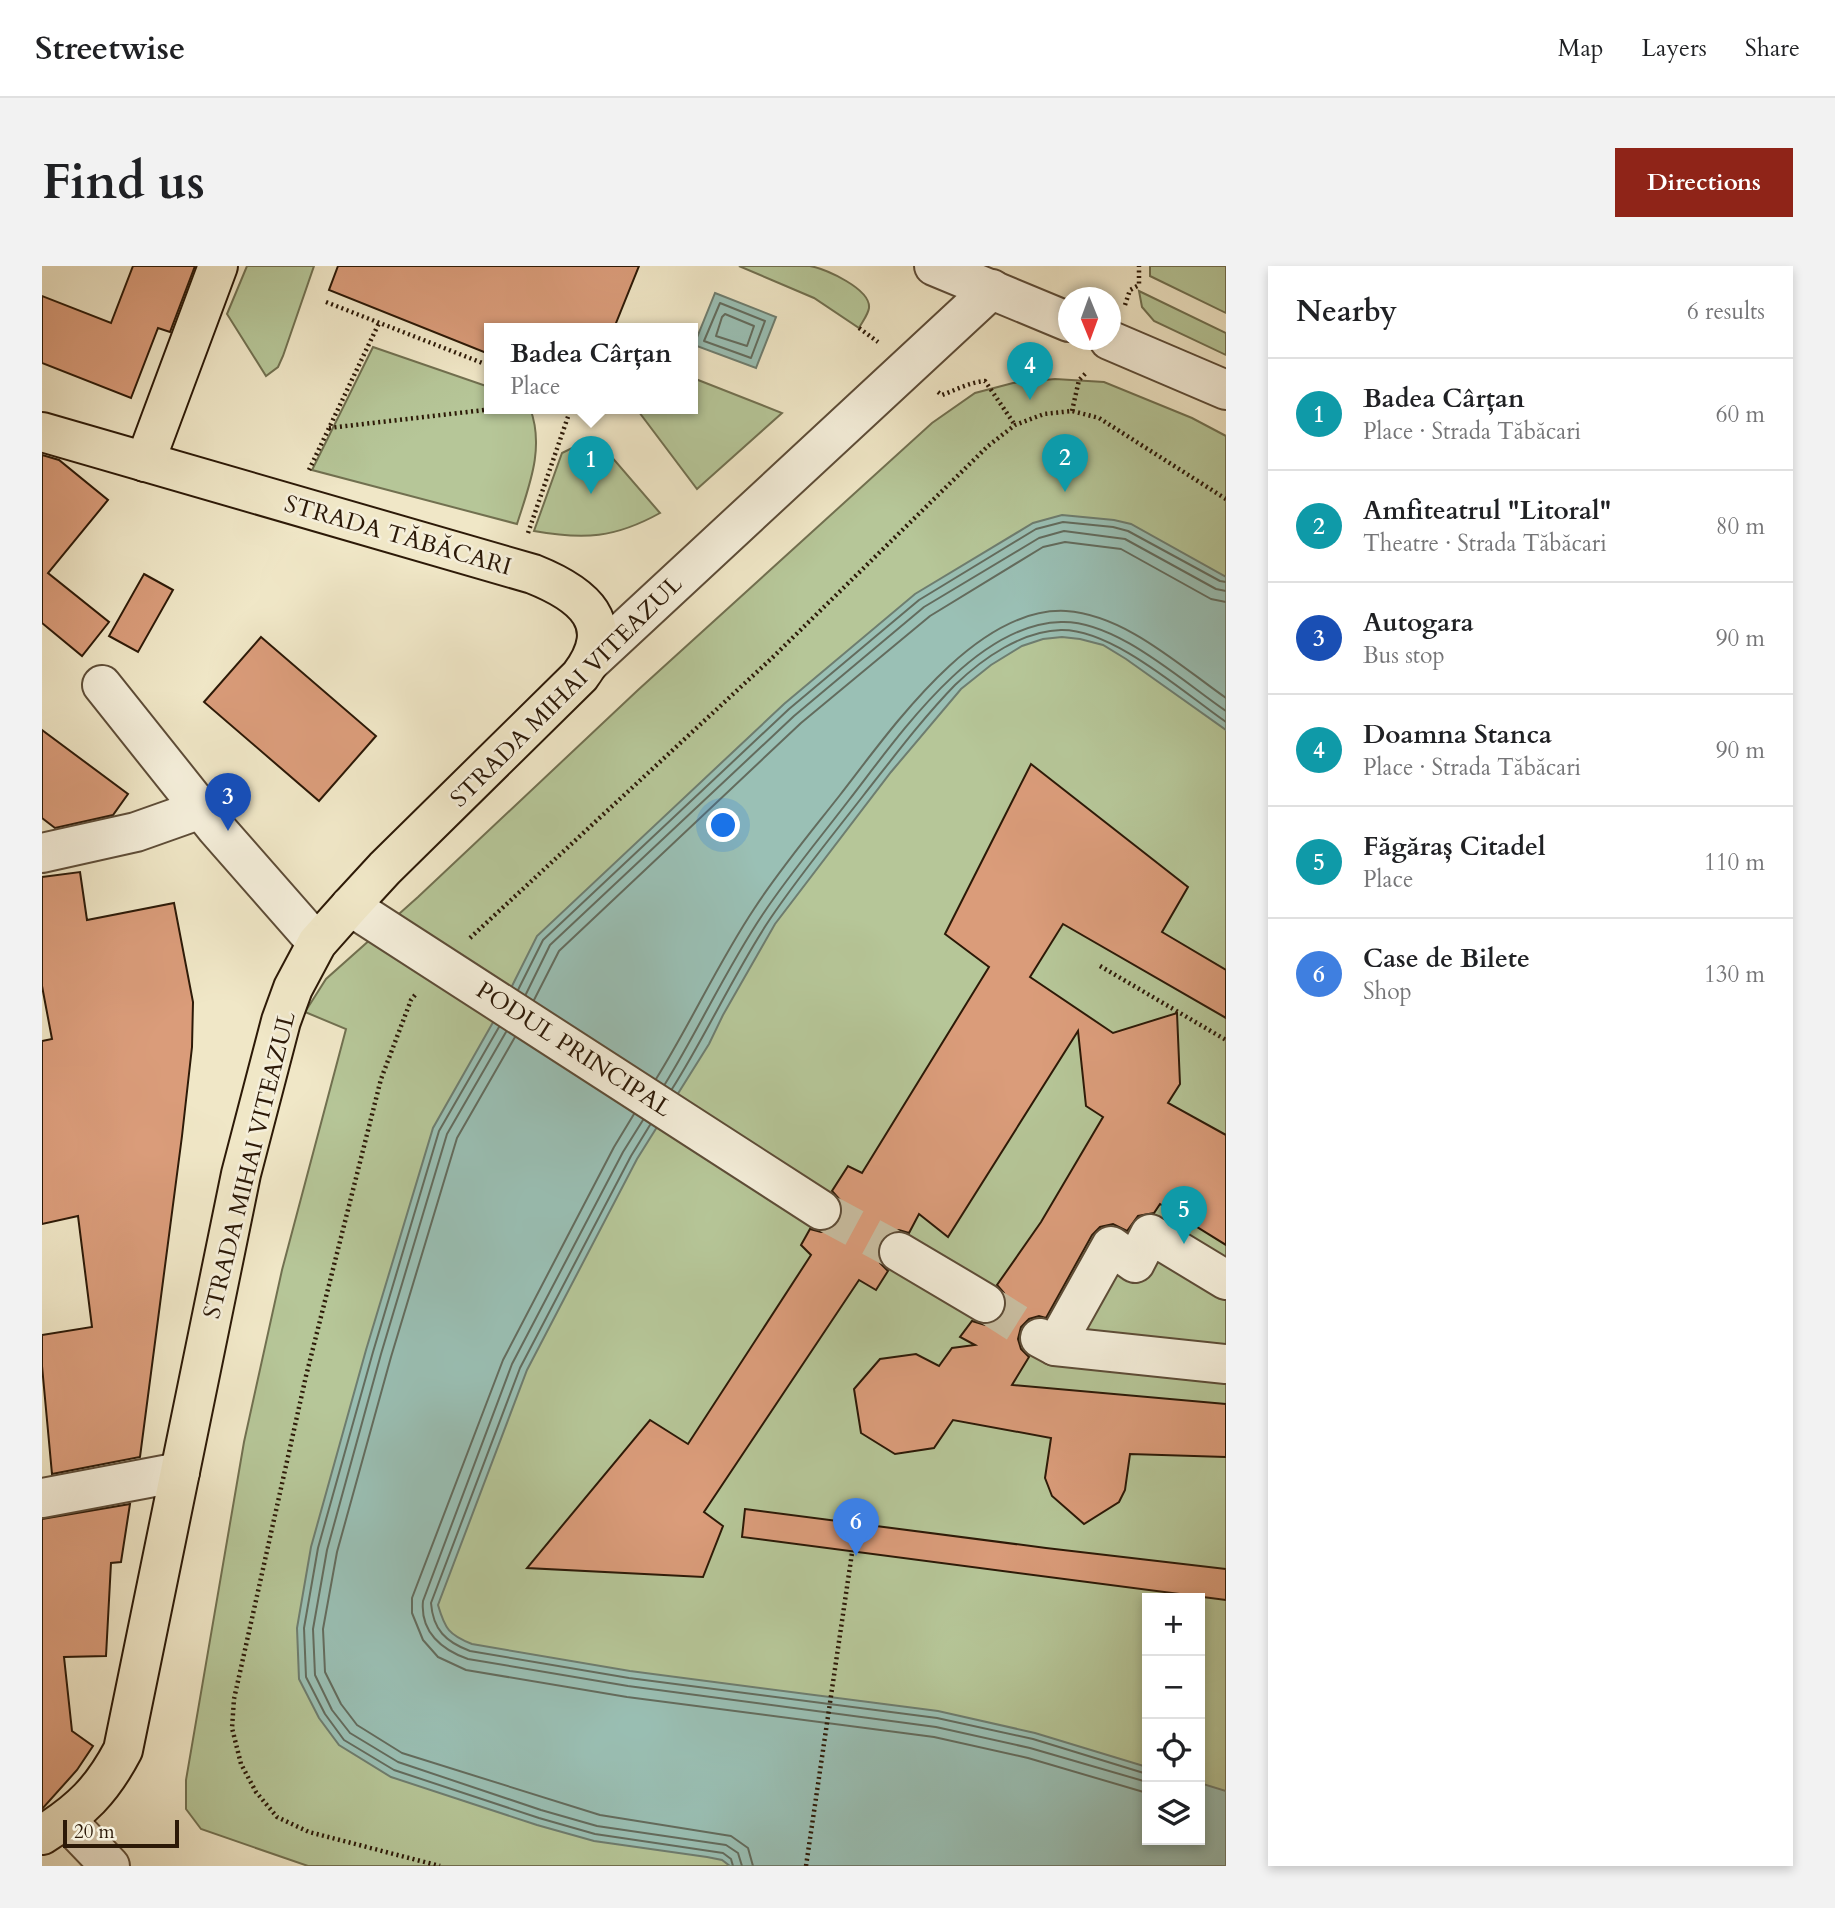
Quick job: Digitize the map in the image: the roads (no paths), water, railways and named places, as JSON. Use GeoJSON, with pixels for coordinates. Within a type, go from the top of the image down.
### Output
{"type":"FeatureCollection","features":[{"type":"Feature","properties":{"kind":"main road"},"geometry":{"type":"LineString","coordinates":[[145,462],[218,266]]}},
{"type":"Feature","properties":{"kind":"main road","name":"STRADA TĂBĂCARI"},"geometry":{"type":"LineString","coordinates":[[42,432],[533,574],[559,585],[583,603],[595,620],[598,629],[597,642],[590,662]]}},
{"type":"Feature","properties":{"kind":"main road","name":"STRADA MIHAI VITEAZUL"},"geometry":{"type":"LineString","coordinates":[[54,1827],[98,1791],[123,1750],[241,1174],[266,1074],[293,988],[317,943],[350,905],[567,691],[590,662]]}},
{"type":"Feature","properties":{"kind":"street"},"geometry":{"type":"LineString","coordinates":[[934,266],[1058,317]]}},
{"type":"Feature","properties":{"kind":"street","name":"STRADA MIHAI VITEAZUL"},"geometry":{"type":"LineString","coordinates":[[590,662],[992,289]]}},
{"type":"Feature","properties":{"kind":"street"},"geometry":{"type":"LineString","coordinates":[[1121,345],[1226,390]]}},
{"type":"Feature","properties":{"kind":"street"},"geometry":{"type":"LineString","coordinates":[[102,685],[201,809],[317,943]]}},
{"type":"Feature","properties":{"kind":"street"},"geometry":{"type":"LineString","coordinates":[[42,853],[136,832],[201,809]]}},
{"type":"Feature","properties":{"kind":"street","name":"PODUL PRINCIPAL"},"geometry":{"type":"LineString","coordinates":[[350,905],[821,1210]]}},
{"type":"Feature","properties":{"kind":"street"},"geometry":{"type":"LineString","coordinates":[[1226,1280],[1150,1234],[1135,1263],[1111,1246],[1047,1342],[1226,1364]]}},
{"type":"Feature","properties":{"kind":"street"},"geometry":{"type":"LineString","coordinates":[[899,1252],[985,1303]]}},
{"type":"Feature","properties":{"kind":"street"},"geometry":{"type":"LineString","coordinates":[[42,1498],[180,1472]]}},
{"type":"Feature","properties":{"kind":"street","name":"STRADA MIHAI VITEAZUL"},"geometry":{"type":"LineString","coordinates":[[54,1827],[110,1866]]}},
{"type":"Feature","properties":{"kind":"water"},"geometry":{"type":"Polygon","coordinates":[[[715,293],[776,317],[756,368],[698,346],[698,335],[715,293]]]}},
{"type":"Feature","properties":{"kind":"water"},"geometry":{"type":"Polygon","coordinates":[[[1062,515],[1131,524],[1226,577],[1226,730],[1126,659],[1103,645],[1080,639],[1043,639],[1022,646],[991,665],[961,689],[891,772],[775,924],[709,1044],[637,1159],[527,1370],[438,1605],[449,1630],[472,1644],[630,1671],[938,1711],[1035,1733],[1142,1765],[1142,1845],[1205,1845],[1205,1785],[1226,1791],[1226,1866],[730,1866],[722,1860],[707,1857],[594,1841],[391,1777],[339,1745],[319,1718],[299,1679],[297,1628],[311,1547],[366,1350],[433,1128],[500,1010],[537,936],[784,704],[915,594],[1033,523],[1062,515]]]}},
{"type":"Feature","properties":{"kind":"tunnel"},"geometry":{"type":"LineString","coordinates":[[821,1210],[899,1252]]}},
{"type":"Feature","properties":{"kind":"tunnel"},"geometry":{"type":"LineString","coordinates":[[985,1303],[1040,1338]]}},
{"type":"Feature","properties":{"kind":"place","name":"Doamna Stanca"},"geometry":{"type":"Point","coordinates":[1030,400]}},
{"type":"Feature","properties":{"kind":"place","name":"Amfiteatrul \"Litoral\""},"geometry":{"type":"Point","coordinates":[1065,492]}},
{"type":"Feature","properties":{"kind":"place","name":"Badea Cârțan"},"geometry":{"type":"Point","coordinates":[591,494]}},
{"type":"Feature","properties":{"kind":"place","name":"Autogara"},"geometry":{"type":"Point","coordinates":[228,831]}},
{"type":"Feature","properties":{"kind":"place","name":"Făgăraș Citadel"},"geometry":{"type":"Point","coordinates":[1184,1244]}},
{"type":"Feature","properties":{"kind":"place","name":"Case de Bilete"},"geometry":{"type":"Point","coordinates":[856,1556]}}]}
